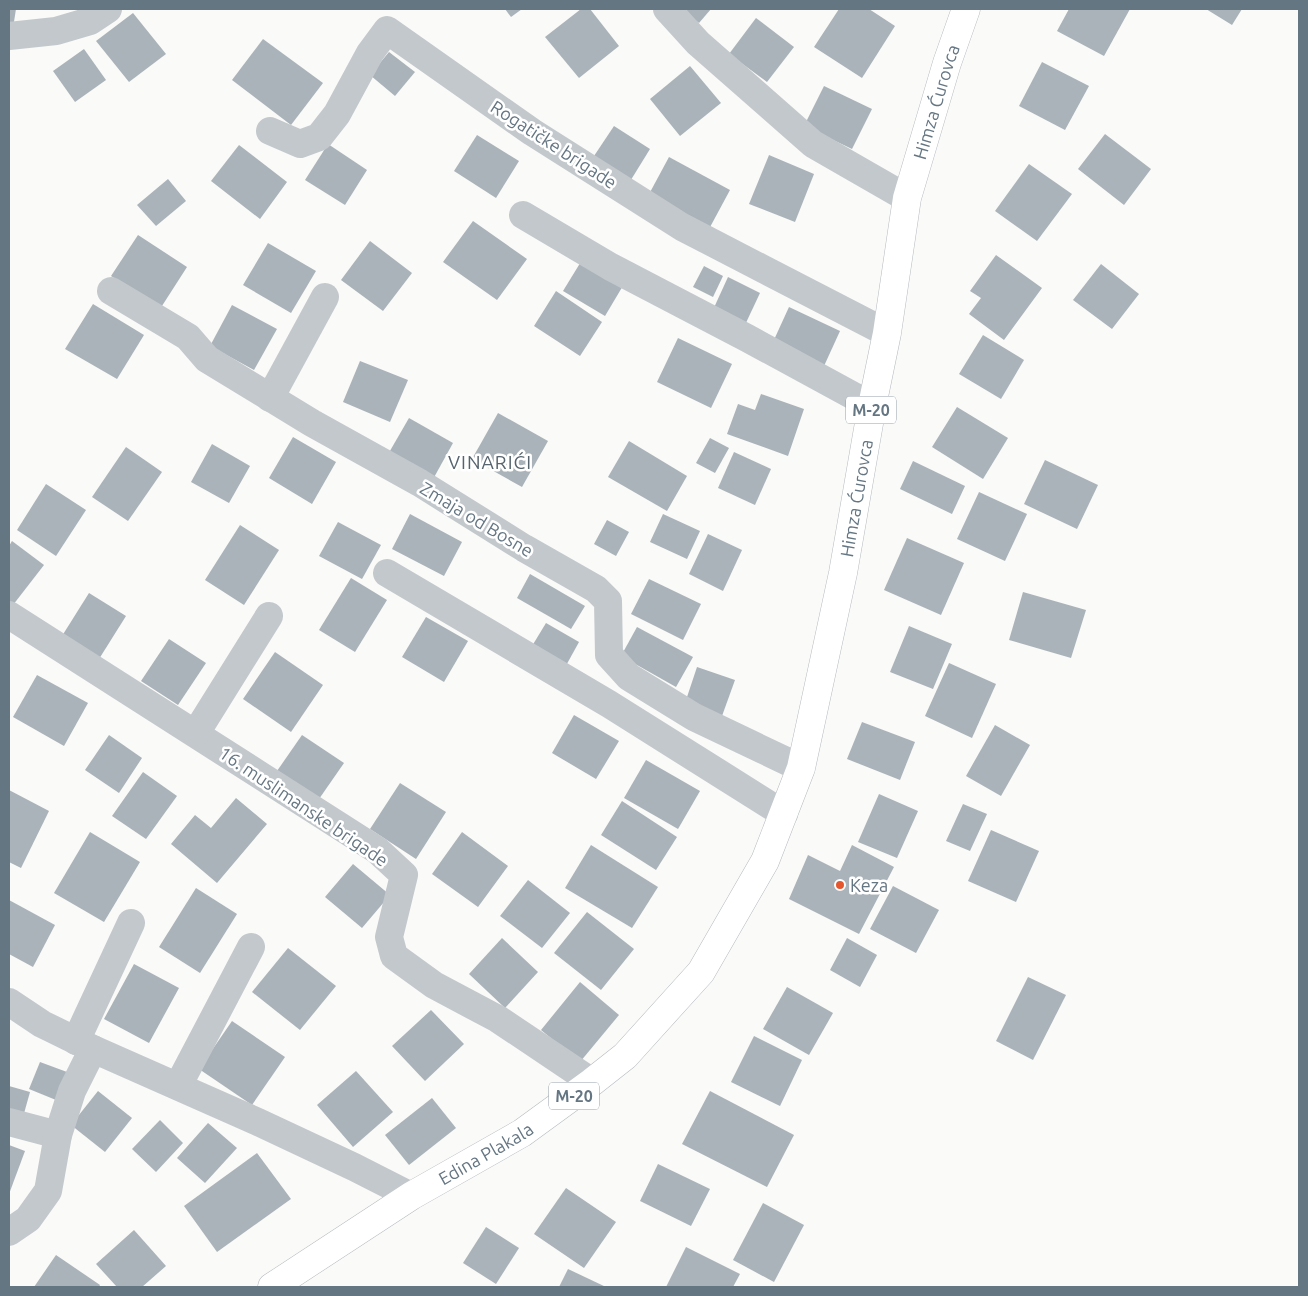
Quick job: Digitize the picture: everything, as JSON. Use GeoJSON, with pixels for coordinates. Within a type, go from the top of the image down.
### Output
{"type":"FeatureCollection","features":[{"type":"Feature","properties":{"kind":"main road","name":"Himza Ćurovca"},"geometry":{"type":"LineString","coordinates":[[784,814],[801,768],[843,573],[872,406],[887,333],[907,198],[966,9]]}},
{"type":"Feature","properties":{"kind":"main road","name":"Edina Plakala"},"geometry":{"type":"LineString","coordinates":[[272,1287],[411,1196],[522,1134],[625,1056],[701,972],[765,861],[784,814]]}},
{"type":"Feature","properties":{"kind":"street"},"geometry":{"type":"LineString","coordinates":[[9,36],[56,31],[90,21],[108,9]]}},
{"type":"Feature","properties":{"kind":"street"},"geometry":{"type":"LineString","coordinates":[[666,9],[698,43],[813,144],[907,198]]}},
{"type":"Feature","properties":{"kind":"street","name":"Rogatičke brigade"},"geometry":{"type":"LineString","coordinates":[[270,131],[300,144],[319,137],[337,114],[370,53],[387,30],[532,132],[682,227],[887,333]]}},
{"type":"Feature","properties":{"kind":"street"},"geometry":{"type":"LineString","coordinates":[[524,215],[611,267],[872,406]]}},
{"type":"Feature","properties":{"kind":"street","name":"Zmaja od Bosne"},"geometry":{"type":"LineString","coordinates":[[111,291],[188,337],[207,359],[270,398],[420,483],[524,548],[596,589],[608,601],[609,655],[629,677],[694,717],[801,768]]}},
{"type":"Feature","properties":{"kind":"street"},"geometry":{"type":"LineString","coordinates":[[270,398],[325,297]]}},
{"type":"Feature","properties":{"kind":"street"},"geometry":{"type":"LineString","coordinates":[[387,573],[608,704],[784,814]]}},
{"type":"Feature","properties":{"kind":"street","name":"16. muslimanske brigade"},"geometry":{"type":"LineString","coordinates":[[9,615],[377,850],[404,875],[388,937],[394,956],[434,985],[498,1019],[592,1082]]}},
{"type":"Feature","properties":{"kind":"street"},"geometry":{"type":"LineString","coordinates":[[196,733],[269,616]]}},
{"type":"Feature","properties":{"kind":"street"},"geometry":{"type":"LineString","coordinates":[[9,1232],[28,1219],[48,1191],[58,1136],[84,1045],[131,923]]}},
{"type":"Feature","properties":{"kind":"street"},"geometry":{"type":"LineString","coordinates":[[178,1086],[251,948]]}},
{"type":"Feature","properties":{"kind":"street"},"geometry":{"type":"LineString","coordinates":[[9,1002],[42,1024],[84,1045],[354,1167],[411,1196]]}},
{"type":"Feature","properties":{"kind":"street"},"geometry":{"type":"LineString","coordinates":[[9,1122],[58,1136]]}},
{"type":"Feature","properties":{"kind":"building"},"geometry":{"type":"Polygon","coordinates":[[[9,9],[16,9],[13,28],[9,27],[9,9]]]}},
{"type":"Feature","properties":{"kind":"building"},"geometry":{"type":"Polygon","coordinates":[[[505,9],[522,9],[511,17],[505,9]]]}},
{"type":"Feature","properties":{"kind":"building"},"geometry":{"type":"Polygon","coordinates":[[[581,9],[590,9],[619,46],[579,78],[545,37],[581,9]]]}},
{"type":"Feature","properties":{"kind":"building"},"geometry":{"type":"Polygon","coordinates":[[[681,9],[711,9],[699,23],[681,9]]]}},
{"type":"Feature","properties":{"kind":"building"},"geometry":{"type":"Polygon","coordinates":[[[839,9],[869,9],[895,26],[862,78],[814,47],[839,9]]]}},
{"type":"Feature","properties":{"kind":"building"},"geometry":{"type":"Polygon","coordinates":[[[1069,9],[1130,9],[1104,56],[1057,31],[1069,9]]]}},
{"type":"Feature","properties":{"kind":"building"},"geometry":{"type":"Polygon","coordinates":[[[1206,9],[1242,9],[1232,25],[1206,9]]]}},
{"type":"Feature","properties":{"kind":"building"},"geometry":{"type":"Polygon","coordinates":[[[133,13],[166,54],[129,82],[96,41],[133,13]]]}},
{"type":"Feature","properties":{"kind":"building"},"geometry":{"type":"Polygon","coordinates":[[[756,18],[794,47],[767,82],[729,54],[756,18]]]}},
{"type":"Feature","properties":{"kind":"building"},"geometry":{"type":"Polygon","coordinates":[[[263,39],[323,83],[291,125],[232,80],[263,39]]]}},
{"type":"Feature","properties":{"kind":"building"},"geometry":{"type":"Polygon","coordinates":[[[84,49],[106,80],[75,102],[53,71],[84,49]]]}},
{"type":"Feature","properties":{"kind":"building"},"geometry":{"type":"Polygon","coordinates":[[[389,52],[415,72],[395,96],[370,75],[389,52]]]}},
{"type":"Feature","properties":{"kind":"building"},"geometry":{"type":"Polygon","coordinates":[[[1042,62],[1089,86],[1065,130],[1019,106],[1042,62]]]}},
{"type":"Feature","properties":{"kind":"building"},"geometry":{"type":"Polygon","coordinates":[[[690,66],[721,103],[680,136],[650,99],[690,66]]]}},
{"type":"Feature","properties":{"kind":"building"},"geometry":{"type":"Polygon","coordinates":[[[824,86],[872,109],[852,149],[804,126],[824,86]]]}},
{"type":"Feature","properties":{"kind":"building"},"geometry":{"type":"Polygon","coordinates":[[[614,126],[650,149],[629,183],[592,159],[614,126]]]}},
{"type":"Feature","properties":{"kind":"building"},"geometry":{"type":"Polygon","coordinates":[[[1105,134],[1151,169],[1124,205],[1078,169],[1105,134]]]}},
{"type":"Feature","properties":{"kind":"building"},"geometry":{"type":"Polygon","coordinates":[[[477,135],[519,161],[496,198],[454,171],[477,135]]]}},
{"type":"Feature","properties":{"kind":"building"},"geometry":{"type":"Polygon","coordinates":[[[328,144],[367,170],[345,205],[305,180],[328,144]]]}},
{"type":"Feature","properties":{"kind":"building"},"geometry":{"type":"Polygon","coordinates":[[[239,145],[287,182],[260,219],[211,181],[239,145]]]}},
{"type":"Feature","properties":{"kind":"building"},"geometry":{"type":"Polygon","coordinates":[[[769,155],[814,174],[795,222],[749,204],[769,155]]]}},
{"type":"Feature","properties":{"kind":"building"},"geometry":{"type":"Polygon","coordinates":[[[669,157],[730,190],[709,229],[648,196],[669,157]]]}},
{"type":"Feature","properties":{"kind":"building"},"geometry":{"type":"Polygon","coordinates":[[[1029,164],[1072,194],[1037,241],[995,211],[1029,164]]]}},
{"type":"Feature","properties":{"kind":"building"},"geometry":{"type":"Polygon","coordinates":[[[168,179],[186,201],[156,226],[137,205],[168,179]]]}},
{"type":"Feature","properties":{"kind":"building"},"geometry":{"type":"Polygon","coordinates":[[[473,221],[527,259],[497,300],[443,262],[473,221]]]}},
{"type":"Feature","properties":{"kind":"building"},"geometry":{"type":"Polygon","coordinates":[[[138,235],[187,267],[160,309],[111,276],[138,235]]]}},
{"type":"Feature","properties":{"kind":"building"},"geometry":{"type":"Polygon","coordinates":[[[370,241],[412,273],[383,311],[341,280],[370,241]]]}},
{"type":"Feature","properties":{"kind":"building"},"geometry":{"type":"Polygon","coordinates":[[[268,243],[316,271],[291,313],[243,285],[268,243]]]}},
{"type":"Feature","properties":{"kind":"building"},"geometry":{"type":"Polygon","coordinates":[[[996,255],[1042,288],[1004,340],[969,314],[981,298],[970,291],[996,255]]]}},
{"type":"Feature","properties":{"kind":"building"},"geometry":{"type":"Polygon","coordinates":[[[582,260],[624,284],[605,316],[563,291],[582,260]]]}},
{"type":"Feature","properties":{"kind":"building"},"geometry":{"type":"Polygon","coordinates":[[[1101,264],[1139,294],[1112,329],[1073,300],[1101,264]]]}},
{"type":"Feature","properties":{"kind":"building"},"geometry":{"type":"Polygon","coordinates":[[[704,266],[723,276],[713,297],[693,287],[704,266]]]}},
{"type":"Feature","properties":{"kind":"building"},"geometry":{"type":"Polygon","coordinates":[[[728,277],[760,293],[744,327],[712,312],[728,277]]]}},
{"type":"Feature","properties":{"kind":"building"},"geometry":{"type":"Polygon","coordinates":[[[556,291],[602,322],[580,356],[534,326],[556,291]]]}},
{"type":"Feature","properties":{"kind":"building"},"geometry":{"type":"Polygon","coordinates":[[[93,304],[144,335],[117,379],[65,349],[93,304]]]}},
{"type":"Feature","properties":{"kind":"building"},"geometry":{"type":"Polygon","coordinates":[[[232,305],[277,329],[254,370],[210,346],[232,305]]]}},
{"type":"Feature","properties":{"kind":"building"},"geometry":{"type":"Polygon","coordinates":[[[789,307],[840,331],[824,366],[773,342],[789,307]]]}},
{"type":"Feature","properties":{"kind":"building"},"geometry":{"type":"Polygon","coordinates":[[[983,335],[1024,360],[1001,399],[959,374],[983,335]]]}},
{"type":"Feature","properties":{"kind":"building"},"geometry":{"type":"Polygon","coordinates":[[[678,338],[732,364],[711,408],[657,382],[678,338]]]}},
{"type":"Feature","properties":{"kind":"building"},"geometry":{"type":"Polygon","coordinates":[[[360,361],[408,380],[390,422],[343,402],[360,361]]]}},
{"type":"Feature","properties":{"kind":"building"},"geometry":{"type":"Polygon","coordinates":[[[761,394],[804,409],[788,456],[727,434],[738,404],[755,410],[761,394]]]}},
{"type":"Feature","properties":{"kind":"building"},"geometry":{"type":"Polygon","coordinates":[[[957,407],[1008,438],[983,479],[932,447],[957,407]]]}},
{"type":"Feature","properties":{"kind":"building"},"geometry":{"type":"Polygon","coordinates":[[[498,413],[548,441],[522,487],[472,459],[498,413]]]}},
{"type":"Feature","properties":{"kind":"building"},"geometry":{"type":"Polygon","coordinates":[[[409,418],[453,443],[432,481],[387,456],[409,418]]]}},
{"type":"Feature","properties":{"kind":"building"},"geometry":{"type":"Polygon","coordinates":[[[293,437],[336,462],[312,504],[269,478],[293,437]]]}},
{"type":"Feature","properties":{"kind":"building"},"geometry":{"type":"Polygon","coordinates":[[[710,438],[729,448],[715,473],[696,463],[710,438]]]}},
{"type":"Feature","properties":{"kind":"building"},"geometry":{"type":"Polygon","coordinates":[[[629,441],[687,476],[667,511],[608,477],[629,441]]]}},
{"type":"Feature","properties":{"kind":"building"},"geometry":{"type":"Polygon","coordinates":[[[212,444],[250,466],[229,503],[191,482],[212,444]]]}},
{"type":"Feature","properties":{"kind":"building"},"geometry":{"type":"Polygon","coordinates":[[[126,447],[162,472],[128,521],[92,497],[126,447]]]}},
{"type":"Feature","properties":{"kind":"building"},"geometry":{"type":"Polygon","coordinates":[[[734,452],[771,469],[755,505],[718,488],[734,452]]]}},
{"type":"Feature","properties":{"kind":"building"},"geometry":{"type":"Polygon","coordinates":[[[1045,460],[1098,485],[1077,529],[1024,504],[1045,460]]]}},
{"type":"Feature","properties":{"kind":"building"},"geometry":{"type":"Polygon","coordinates":[[[913,461],[965,486],[952,514],[900,489],[913,461]]]}},
{"type":"Feature","properties":{"kind":"building"},"geometry":{"type":"Polygon","coordinates":[[[46,484],[86,510],[56,556],[17,530],[46,484]]]}},
{"type":"Feature","properties":{"kind":"building"},"geometry":{"type":"Polygon","coordinates":[[[979,492],[1027,514],[1005,561],[957,539],[979,492]]]}},
{"type":"Feature","properties":{"kind":"building"},"geometry":{"type":"Polygon","coordinates":[[[410,514],[462,542],[444,576],[392,549],[410,514]]]}},
{"type":"Feature","properties":{"kind":"building"},"geometry":{"type":"Polygon","coordinates":[[[663,514],[700,531],[687,559],[650,542],[663,514]]]}},
{"type":"Feature","properties":{"kind":"building"},"geometry":{"type":"Polygon","coordinates":[[[607,520],[629,532],[616,556],[594,544],[607,520]]]}},
{"type":"Feature","properties":{"kind":"building"},"geometry":{"type":"Polygon","coordinates":[[[338,522],[381,545],[362,579],[319,556],[338,522]]]}},
{"type":"Feature","properties":{"kind":"building"},"geometry":{"type":"Polygon","coordinates":[[[240,525],[279,550],[244,605],[205,580],[240,525]]]}},
{"type":"Feature","properties":{"kind":"building"},"geometry":{"type":"Polygon","coordinates":[[[708,534],[742,550],[723,591],[689,574],[708,534]]]}},
{"type":"Feature","properties":{"kind":"building"},"geometry":{"type":"Polygon","coordinates":[[[907,538],[964,563],[941,615],[884,590],[907,538]]]}},
{"type":"Feature","properties":{"kind":"building"},"geometry":{"type":"Polygon","coordinates":[[[12,541],[44,565],[13,605],[9,602],[9,546],[12,541]]]}},
{"type":"Feature","properties":{"kind":"building"},"geometry":{"type":"Polygon","coordinates":[[[530,574],[585,606],[571,629],[517,598],[530,574]]]}},
{"type":"Feature","properties":{"kind":"building"},"geometry":{"type":"Polygon","coordinates":[[[351,578],[387,600],[355,652],[319,630],[351,578]]]}},
{"type":"Feature","properties":{"kind":"building"},"geometry":{"type":"Polygon","coordinates":[[[649,579],[701,604],[683,640],[631,614],[649,579]]]}},
{"type":"Feature","properties":{"kind":"building"},"geometry":{"type":"Polygon","coordinates":[[[1023,592],[1086,610],[1071,658],[1009,640],[1023,592]]]}},
{"type":"Feature","properties":{"kind":"building"},"geometry":{"type":"Polygon","coordinates":[[[89,593],[126,616],[99,659],[62,636],[89,593]]]}},
{"type":"Feature","properties":{"kind":"building"},"geometry":{"type":"Polygon","coordinates":[[[426,617],[468,641],[444,682],[402,657],[426,617]]]}},
{"type":"Feature","properties":{"kind":"building"},"geometry":{"type":"Polygon","coordinates":[[[546,623],[579,642],[563,671],[529,651],[546,623]]]}},
{"type":"Feature","properties":{"kind":"building"},"geometry":{"type":"Polygon","coordinates":[[[909,626],[952,644],[933,689],[890,672],[909,626]]]}},
{"type":"Feature","properties":{"kind":"building"},"geometry":{"type":"Polygon","coordinates":[[[637,627],[693,657],[676,687],[621,656],[637,627]]]}},
{"type":"Feature","properties":{"kind":"building"},"geometry":{"type":"Polygon","coordinates":[[[169,639],[206,663],[178,705],[141,681],[169,639]]]}},
{"type":"Feature","properties":{"kind":"building"},"geometry":{"type":"Polygon","coordinates":[[[275,652],[323,685],[291,732],[243,699],[275,652]]]}},
{"type":"Feature","properties":{"kind":"building"},"geometry":{"type":"Polygon","coordinates":[[[949,663],[996,684],[972,738],[925,716],[949,663]]]}},
{"type":"Feature","properties":{"kind":"building"},"geometry":{"type":"Polygon","coordinates":[[[697,667],[735,680],[722,716],[685,703],[697,667]]]}},
{"type":"Feature","properties":{"kind":"building"},"geometry":{"type":"Polygon","coordinates":[[[37,675],[88,703],[64,746],[13,717],[37,675]]]}},
{"type":"Feature","properties":{"kind":"building"},"geometry":{"type":"Polygon","coordinates":[[[574,715],[619,741],[596,779],[552,753],[574,715]]]}},
{"type":"Feature","properties":{"kind":"building"},"geometry":{"type":"Polygon","coordinates":[[[862,722],[915,742],[900,780],[847,759],[862,722]]]}},
{"type":"Feature","properties":{"kind":"building"},"geometry":{"type":"Polygon","coordinates":[[[995,725],[1030,745],[1001,796],[966,776],[995,725]]]}},
{"type":"Feature","properties":{"kind":"building"},"geometry":{"type":"Polygon","coordinates":[[[109,735],[142,758],[119,793],[85,770],[109,735]]]}},
{"type":"Feature","properties":{"kind":"building"},"geometry":{"type":"Polygon","coordinates":[[[302,735],[344,763],[319,799],[277,771],[302,735]]]}},
{"type":"Feature","properties":{"kind":"building"},"geometry":{"type":"Polygon","coordinates":[[[646,760],[700,791],[678,829],[624,798],[646,760]]]}},
{"type":"Feature","properties":{"kind":"building"},"geometry":{"type":"Polygon","coordinates":[[[143,772],[177,796],[146,839],[112,816],[143,772]]]}},
{"type":"Feature","properties":{"kind":"building"},"geometry":{"type":"Polygon","coordinates":[[[400,783],[446,812],[416,859],[370,829],[400,783]]]}},
{"type":"Feature","properties":{"kind":"building"},"geometry":{"type":"Polygon","coordinates":[[[9,790],[49,811],[21,868],[9,862],[9,790]]]}},
{"type":"Feature","properties":{"kind":"building"},"geometry":{"type":"Polygon","coordinates":[[[879,794],[918,811],[897,858],[858,842],[879,794]]]}},
{"type":"Feature","properties":{"kind":"building"},"geometry":{"type":"Polygon","coordinates":[[[236,798],[267,824],[217,883],[171,844],[195,815],[211,828],[236,798]]]}},
{"type":"Feature","properties":{"kind":"building"},"geometry":{"type":"Polygon","coordinates":[[[622,801],[677,837],[656,870],[601,835],[622,801]]]}},
{"type":"Feature","properties":{"kind":"building"},"geometry":{"type":"Polygon","coordinates":[[[963,804],[987,814],[970,851],[946,841],[963,804]]]}},
{"type":"Feature","properties":{"kind":"building"},"geometry":{"type":"Polygon","coordinates":[[[991,830],[1039,851],[1016,902],[968,881],[991,830]]]}},
{"type":"Feature","properties":{"kind":"building"},"geometry":{"type":"Polygon","coordinates":[[[90,832],[140,862],[104,922],[54,893],[90,832]]]}},
{"type":"Feature","properties":{"kind":"building"},"geometry":{"type":"Polygon","coordinates":[[[462,832],[508,866],[478,907],[432,874],[462,832]]]}},
{"type":"Feature","properties":{"kind":"building"},"geometry":{"type":"Polygon","coordinates":[[[591,845],[658,887],[632,928],[565,888],[591,845]]]}},
{"type":"Feature","properties":{"kind":"building","name":"Keza"},"geometry":{"type":"Polygon","coordinates":[[[852,845],[894,867],[859,934],[789,899],[808,855],[840,871],[852,845]]]}},
{"type":"Feature","properties":{"kind":"building"},"geometry":{"type":"Polygon","coordinates":[[[353,864],[390,895],[362,928],[325,897],[353,864]]]}},
{"type":"Feature","properties":{"kind":"building"},"geometry":{"type":"Polygon","coordinates":[[[528,880],[570,913],[542,948],[500,916],[528,880]]]}},
{"type":"Feature","properties":{"kind":"building"},"geometry":{"type":"Polygon","coordinates":[[[893,886],[939,910],[916,953],[870,929],[893,886]]]}},
{"type":"Feature","properties":{"kind":"building"},"geometry":{"type":"Polygon","coordinates":[[[196,888],[237,914],[200,973],[159,947],[196,888]]]}},
{"type":"Feature","properties":{"kind":"building"},"geometry":{"type":"Polygon","coordinates":[[[9,900],[55,925],[33,967],[9,954],[9,900]]]}},
{"type":"Feature","properties":{"kind":"building"},"geometry":{"type":"Polygon","coordinates":[[[587,912],[634,949],[601,990],[554,953],[587,912]]]}},
{"type":"Feature","properties":{"kind":"building"},"geometry":{"type":"Polygon","coordinates":[[[502,938],[538,972],[505,1008],[469,974],[502,938]]]}},
{"type":"Feature","properties":{"kind":"building"},"geometry":{"type":"Polygon","coordinates":[[[847,938],[877,955],[860,987],[830,970],[847,938]]]}},
{"type":"Feature","properties":{"kind":"building"},"geometry":{"type":"Polygon","coordinates":[[[288,948],[336,986],[300,1030],[252,992],[288,948]]]}},
{"type":"Feature","properties":{"kind":"building"},"geometry":{"type":"Polygon","coordinates":[[[134,964],[179,988],[149,1043],[104,1019],[134,964]]]}},
{"type":"Feature","properties":{"kind":"building"},"geometry":{"type":"Polygon","coordinates":[[[1028,977],[1066,995],[1033,1060],[996,1041],[1028,977]]]}},
{"type":"Feature","properties":{"kind":"building"},"geometry":{"type":"Polygon","coordinates":[[[580,982],[619,1015],[580,1062],[541,1030],[580,982]]]}},
{"type":"Feature","properties":{"kind":"building"},"geometry":{"type":"Polygon","coordinates":[[[787,987],[833,1013],[809,1055],[763,1029],[787,987]]]}},
{"type":"Feature","properties":{"kind":"building"},"geometry":{"type":"Polygon","coordinates":[[[431,1010],[464,1044],[425,1081],[392,1046],[431,1010]]]}},
{"type":"Feature","properties":{"kind":"building"},"geometry":{"type":"Polygon","coordinates":[[[232,1021],[285,1057],[252,1105],[199,1069],[232,1021]]]}},
{"type":"Feature","properties":{"kind":"building"},"geometry":{"type":"Polygon","coordinates":[[[754,1036],[802,1060],[780,1106],[731,1082],[754,1036]]]}},
{"type":"Feature","properties":{"kind":"building"},"geometry":{"type":"Polygon","coordinates":[[[40,1062],[67,1072],[56,1100],[29,1089],[40,1062]]]}},
{"type":"Feature","properties":{"kind":"building"},"geometry":{"type":"Polygon","coordinates":[[[356,1071],[393,1112],[353,1147],[317,1105],[356,1071]]]}},
{"type":"Feature","properties":{"kind":"building"},"geometry":{"type":"Polygon","coordinates":[[[9,1086],[30,1092],[23,1117],[9,1113],[9,1086]]]}},
{"type":"Feature","properties":{"kind":"building"},"geometry":{"type":"Polygon","coordinates":[[[98,1091],[132,1118],[105,1152],[71,1125],[98,1091]]]}},
{"type":"Feature","properties":{"kind":"building"},"geometry":{"type":"Polygon","coordinates":[[[710,1091],[794,1135],[767,1187],[682,1144],[710,1091]]]}},
{"type":"Feature","properties":{"kind":"building"},"geometry":{"type":"Polygon","coordinates":[[[432,1098],[456,1128],[409,1165],[385,1135],[432,1098]]]}},
{"type":"Feature","properties":{"kind":"building"},"geometry":{"type":"Polygon","coordinates":[[[160,1120],[183,1143],[156,1172],[132,1149],[160,1120]]]}},
{"type":"Feature","properties":{"kind":"building"},"geometry":{"type":"Polygon","coordinates":[[[208,1123],[237,1148],[205,1183],[177,1158],[208,1123]]]}},
{"type":"Feature","properties":{"kind":"building"},"geometry":{"type":"Polygon","coordinates":[[[9,1145],[25,1151],[9,1194],[9,1145]]]}},
{"type":"Feature","properties":{"kind":"building"},"geometry":{"type":"Polygon","coordinates":[[[257,1153],[291,1199],[217,1252],[184,1206],[257,1153]]]}},
{"type":"Feature","properties":{"kind":"building"},"geometry":{"type":"Polygon","coordinates":[[[658,1164],[710,1189],[691,1226],[640,1201],[658,1164]]]}},
{"type":"Feature","properties":{"kind":"building"},"geometry":{"type":"Polygon","coordinates":[[[566,1188],[616,1222],[584,1268],[534,1234],[566,1188]]]}},
{"type":"Feature","properties":{"kind":"building"},"geometry":{"type":"Polygon","coordinates":[[[763,1203],[804,1225],[774,1282],[733,1260],[763,1203]]]}},
{"type":"Feature","properties":{"kind":"building"},"geometry":{"type":"Polygon","coordinates":[[[486,1227],[519,1248],[496,1284],[463,1263],[486,1227]]]}},
{"type":"Feature","properties":{"kind":"building"},"geometry":{"type":"Polygon","coordinates":[[[134,1230],[166,1266],[142,1287],[117,1287],[96,1264],[134,1230]]]}},
{"type":"Feature","properties":{"kind":"building"},"geometry":{"type":"Polygon","coordinates":[[[686,1247],[740,1274],[733,1287],[666,1287],[686,1247]]]}},
{"type":"Feature","properties":{"kind":"building"},"geometry":{"type":"Polygon","coordinates":[[[56,1255],[100,1285],[99,1287],[34,1287],[56,1255]]]}},
{"type":"Feature","properties":{"kind":"building"},"geometry":{"type":"Polygon","coordinates":[[[568,1269],[606,1287],[559,1287],[568,1269]]]}},
{"type":"Feature","properties":{"kind":"place","name":"Keza"},"geometry":{"type":"Point","coordinates":[840,885]}},
{"type":"Feature","properties":{"kind":"district","name":"VINARIĆI"},"geometry":{"type":"Point","coordinates":[490,462]}}]}
